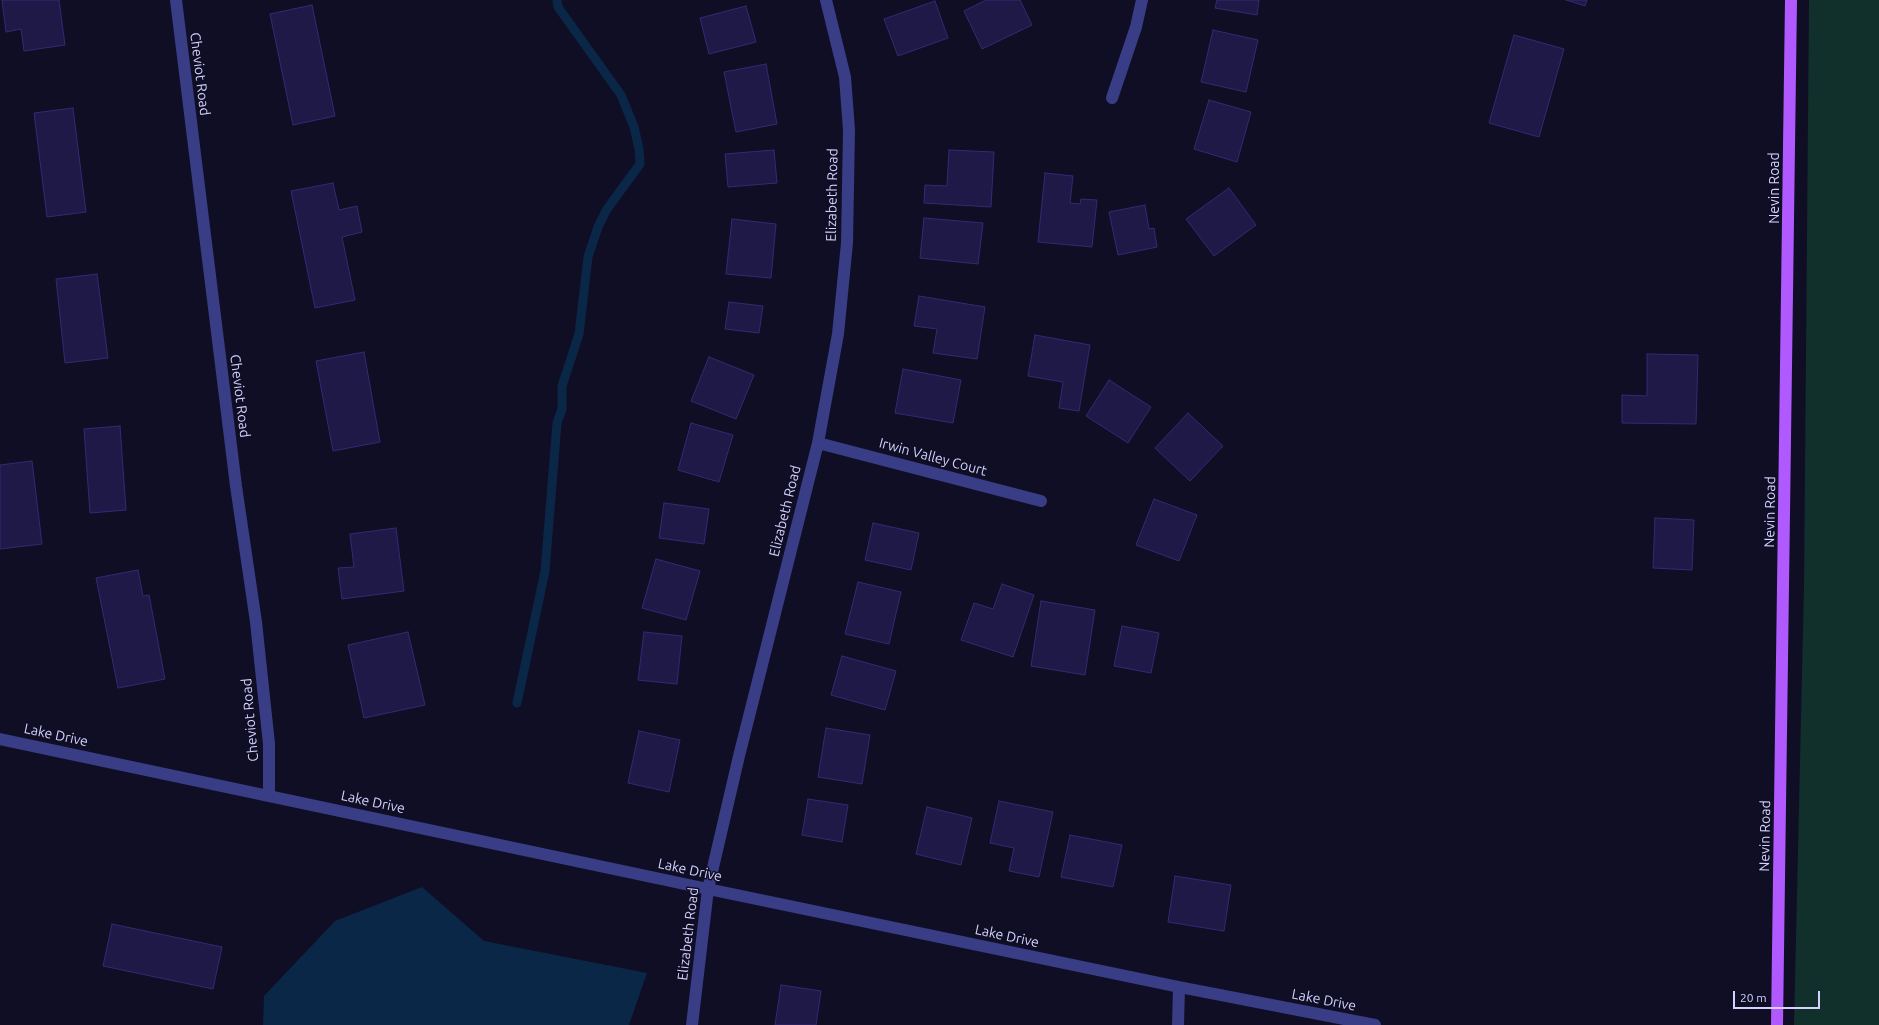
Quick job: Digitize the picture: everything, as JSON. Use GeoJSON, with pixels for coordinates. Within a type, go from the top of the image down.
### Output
{"type":"FeatureCollection","features":[{"type":"Feature","properties":{"kind":"main road","name":"Nevin Road"},"geometry":{"type":"LineString","coordinates":[[1777,1025],[1791,0]]}},
{"type":"Feature","properties":{"kind":"street","name":"Cheviot Road"},"geometry":{"type":"LineString","coordinates":[[176,0],[236,486],[256,622],[269,744],[269,795]]}},
{"type":"Feature","properties":{"kind":"street","name":"Elizabeth Road"},"geometry":{"type":"LineString","coordinates":[[692,1025],[708,889],[739,756],[818,443],[838,334],[847,228],[849,130],[845,77],[826,0]]}},
{"type":"Feature","properties":{"kind":"street"},"geometry":{"type":"LineString","coordinates":[[1112,98],[1136,27],[1142,0]]}},
{"type":"Feature","properties":{"kind":"street","name":"Irwin Valley Court"},"geometry":{"type":"LineString","coordinates":[[818,443],[1042,500]]}},
{"type":"Feature","properties":{"kind":"street","name":"Lake Drive"},"geometry":{"type":"LineString","coordinates":[[0,738],[708,889],[1179,987],[1375,1025]]}},
{"type":"Feature","properties":{"kind":"street"},"geometry":{"type":"LineString","coordinates":[[1178,1025],[1179,987]]}},
{"type":"Feature","properties":{"kind":"green space"},"geometry":{"type":"Polygon","coordinates":[[[1809,0],[1879,0],[1879,1025],[1794,1025],[1804,585],[1809,0]]]}},
{"type":"Feature","properties":{"kind":"water"},"geometry":{"type":"Polygon","coordinates":[[[422,887],[484,941],[647,973],[629,1025],[263,1025],[264,996],[335,921],[422,887]]]}},
{"type":"Feature","properties":{"kind":"building"},"geometry":{"type":"Polygon","coordinates":[[[2,0],[59,0],[65,45],[24,51],[21,29],[6,32],[2,0]]]}},
{"type":"Feature","properties":{"kind":"building"},"geometry":{"type":"Polygon","coordinates":[[[986,0],[1020,0],[1032,25],[982,49],[964,11],[986,0]]]}},
{"type":"Feature","properties":{"kind":"building"},"geometry":{"type":"Polygon","coordinates":[[[1217,0],[1259,0],[1257,15],[1215,8],[1217,0]]]}},
{"type":"Feature","properties":{"kind":"building"},"geometry":{"type":"Polygon","coordinates":[[[1566,0],[1587,0],[1585,6],[1566,0]]]}},
{"type":"Feature","properties":{"kind":"building"},"geometry":{"type":"Polygon","coordinates":[[[935,1],[948,38],[898,56],[884,19],[935,1]]]}},
{"type":"Feature","properties":{"kind":"building"},"geometry":{"type":"Polygon","coordinates":[[[312,5],[335,116],[293,125],[270,14],[312,5]]]}},
{"type":"Feature","properties":{"kind":"building"},"geometry":{"type":"Polygon","coordinates":[[[746,6],[756,42],[709,54],[700,18],[746,6]]]}},
{"type":"Feature","properties":{"kind":"building"},"geometry":{"type":"Polygon","coordinates":[[[1213,30],[1258,40],[1246,92],[1201,82],[1213,30]]]}},
{"type":"Feature","properties":{"kind":"building"},"geometry":{"type":"Polygon","coordinates":[[[1514,35],[1564,49],[1539,137],[1489,123],[1514,35]]]}},
{"type":"Feature","properties":{"kind":"building"},"geometry":{"type":"Polygon","coordinates":[[[766,64],[777,124],[736,132],[724,72],[766,64]]]}},
{"type":"Feature","properties":{"kind":"building"},"geometry":{"type":"Polygon","coordinates":[[[1209,100],[1251,112],[1237,162],[1194,149],[1209,100]]]}},
{"type":"Feature","properties":{"kind":"building"},"geometry":{"type":"Polygon","coordinates":[[[73,108],[86,212],[47,217],[34,113],[73,108]]]}},
{"type":"Feature","properties":{"kind":"building"},"geometry":{"type":"Polygon","coordinates":[[[774,150],[777,183],[728,187],[725,154],[774,150]]]}},
{"type":"Feature","properties":{"kind":"building"},"geometry":{"type":"Polygon","coordinates":[[[949,150],[994,152],[991,207],[924,203],[925,185],[947,186],[949,150]]]}},
{"type":"Feature","properties":{"kind":"building"},"geometry":{"type":"Polygon","coordinates":[[[1045,173],[1073,176],[1070,203],[1080,204],[1081,199],[1097,200],[1092,247],[1038,242],[1045,173]]]}},
{"type":"Feature","properties":{"kind":"building"},"geometry":{"type":"Polygon","coordinates":[[[333,183],[339,210],[357,206],[362,232],[342,237],[355,300],[315,308],[291,191],[333,183]]]}},
{"type":"Feature","properties":{"kind":"building"},"geometry":{"type":"Polygon","coordinates":[[[1229,188],[1256,225],[1214,256],[1186,219],[1229,188]]]}},
{"type":"Feature","properties":{"kind":"building"},"geometry":{"type":"Polygon","coordinates":[[[1145,205],[1149,229],[1154,228],[1157,247],[1118,255],[1109,212],[1145,205]]]}},
{"type":"Feature","properties":{"kind":"building"},"geometry":{"type":"Polygon","coordinates":[[[924,218],[983,223],[978,264],[920,258],[924,218]]]}},
{"type":"Feature","properties":{"kind":"building"},"geometry":{"type":"Polygon","coordinates":[[[732,219],[776,224],[771,278],[726,274],[732,219]]]}},
{"type":"Feature","properties":{"kind":"building"},"geometry":{"type":"Polygon","coordinates":[[[97,274],[108,358],[65,363],[56,279],[97,274]]]}},
{"type":"Feature","properties":{"kind":"building"},"geometry":{"type":"Polygon","coordinates":[[[919,296],[985,307],[977,359],[933,353],[937,329],[914,326],[919,296]]]}},
{"type":"Feature","properties":{"kind":"building"},"geometry":{"type":"Polygon","coordinates":[[[729,302],[763,306],[759,333],[725,329],[729,302]]]}},
{"type":"Feature","properties":{"kind":"building"},"geometry":{"type":"Polygon","coordinates":[[[1035,335],[1090,345],[1079,411],[1059,408],[1063,382],[1028,376],[1035,335]]]}},
{"type":"Feature","properties":{"kind":"building"},"geometry":{"type":"Polygon","coordinates":[[[364,352],[380,442],[333,451],[316,361],[364,352]]]}},
{"type":"Feature","properties":{"kind":"building"},"geometry":{"type":"Polygon","coordinates":[[[1647,354],[1698,355],[1696,424],[1622,423],[1622,395],[1647,396],[1647,354]]]}},
{"type":"Feature","properties":{"kind":"building"},"geometry":{"type":"Polygon","coordinates":[[[709,357],[754,375],[736,419],[691,401],[709,357]]]}},
{"type":"Feature","properties":{"kind":"building"},"geometry":{"type":"Polygon","coordinates":[[[903,369],[961,380],[953,423],[895,413],[903,369]]]}},
{"type":"Feature","properties":{"kind":"building"},"geometry":{"type":"Polygon","coordinates":[[[1109,380],[1151,407],[1128,443],[1086,416],[1109,380]]]}},
{"type":"Feature","properties":{"kind":"building"},"geometry":{"type":"Polygon","coordinates":[[[1188,413],[1223,446],[1190,481],[1155,448],[1188,413]]]}},
{"type":"Feature","properties":{"kind":"building"},"geometry":{"type":"Polygon","coordinates":[[[691,423],[733,435],[719,482],[678,470],[691,423]]]}},
{"type":"Feature","properties":{"kind":"building"},"geometry":{"type":"Polygon","coordinates":[[[120,426],[126,510],[90,513],[84,429],[120,426]]]}},
{"type":"Feature","properties":{"kind":"building"},"geometry":{"type":"Polygon","coordinates":[[[32,461],[42,544],[0,549],[0,465],[32,461]]]}},
{"type":"Feature","properties":{"kind":"building"},"geometry":{"type":"Polygon","coordinates":[[[1154,499],[1197,515],[1179,561],[1136,545],[1154,499]]]}},
{"type":"Feature","properties":{"kind":"building"},"geometry":{"type":"Polygon","coordinates":[[[664,503],[709,509],[704,544],[659,538],[664,503]]]}},
{"type":"Feature","properties":{"kind":"building"},"geometry":{"type":"Polygon","coordinates":[[[1655,518],[1694,520],[1692,570],[1653,568],[1655,518]]]}},
{"type":"Feature","properties":{"kind":"building"},"geometry":{"type":"Polygon","coordinates":[[[873,523],[919,533],[911,570],[865,560],[873,523]]]}},
{"type":"Feature","properties":{"kind":"building"},"geometry":{"type":"Polygon","coordinates":[[[396,528],[404,591],[342,599],[338,568],[354,567],[350,534],[396,528]]]}},
{"type":"Feature","properties":{"kind":"building"},"geometry":{"type":"Polygon","coordinates":[[[656,559],[700,571],[686,620],[642,608],[656,559]]]}},
{"type":"Feature","properties":{"kind":"building"},"geometry":{"type":"Polygon","coordinates":[[[138,570],[143,596],[149,595],[165,679],[118,688],[96,578],[138,570]]]}},
{"type":"Feature","properties":{"kind":"building"},"geometry":{"type":"Polygon","coordinates":[[[858,582],[901,592],[889,644],[845,634],[858,582]]]}},
{"type":"Feature","properties":{"kind":"building"},"geometry":{"type":"Polygon","coordinates":[[[1002,584],[1034,595],[1013,657],[961,640],[974,603],[993,609],[1002,584]]]}},
{"type":"Feature","properties":{"kind":"building"},"geometry":{"type":"Polygon","coordinates":[[[1041,601],[1095,610],[1085,675],[1031,666],[1041,601]]]}},
{"type":"Feature","properties":{"kind":"building"},"geometry":{"type":"Polygon","coordinates":[[[1122,626],[1159,633],[1151,673],[1114,666],[1122,626]]]}},
{"type":"Feature","properties":{"kind":"building"},"geometry":{"type":"Polygon","coordinates":[[[408,632],[425,705],[364,718],[348,645],[408,632]]]}},
{"type":"Feature","properties":{"kind":"building"},"geometry":{"type":"Polygon","coordinates":[[[644,632],[682,636],[677,684],[638,680],[644,632]]]}},
{"type":"Feature","properties":{"kind":"building"},"geometry":{"type":"Polygon","coordinates":[[[842,656],[896,671],[885,710],[831,695],[842,656]]]}},
{"type":"Feature","properties":{"kind":"building"},"geometry":{"type":"Polygon","coordinates":[[[826,728],[870,735],[862,784],[818,777],[826,728]]]}},
{"type":"Feature","properties":{"kind":"building"},"geometry":{"type":"Polygon","coordinates":[[[639,731],[680,740],[669,792],[628,783],[639,731]]]}},
{"type":"Feature","properties":{"kind":"building"},"geometry":{"type":"Polygon","coordinates":[[[808,799],[848,805],[842,842],[802,835],[808,799]]]}},
{"type":"Feature","properties":{"kind":"building"},"geometry":{"type":"Polygon","coordinates":[[[999,801],[1053,812],[1039,877],[1009,871],[1014,848],[990,843],[999,801]]]}},
{"type":"Feature","properties":{"kind":"building"},"geometry":{"type":"Polygon","coordinates":[[[927,807],[972,818],[961,865],[916,854],[927,807]]]}},
{"type":"Feature","properties":{"kind":"building"},"geometry":{"type":"Polygon","coordinates":[[[1070,835],[1122,845],[1113,887],[1061,877],[1070,835]]]}},
{"type":"Feature","properties":{"kind":"building"},"geometry":{"type":"Polygon","coordinates":[[[1175,876],[1231,885],[1224,931],[1168,922],[1175,876]]]}},
{"type":"Feature","properties":{"kind":"building"},"geometry":{"type":"Polygon","coordinates":[[[112,924],[222,947],[213,989],[103,966],[112,924]]]}},
{"type":"Feature","properties":{"kind":"building"},"geometry":{"type":"Polygon","coordinates":[[[781,985],[821,991],[816,1025],[775,1025],[781,985]]]}},
{"type":"Feature","properties":{"kind":"waterway"},"geometry":{"type":"LineString","coordinates":[[517,703],[545,571],[557,423],[562,409],[562,386],[579,334],[588,257],[598,227],[607,209],[640,164],[639,149],[634,127],[621,95],[558,7],[557,0]]}}]}
